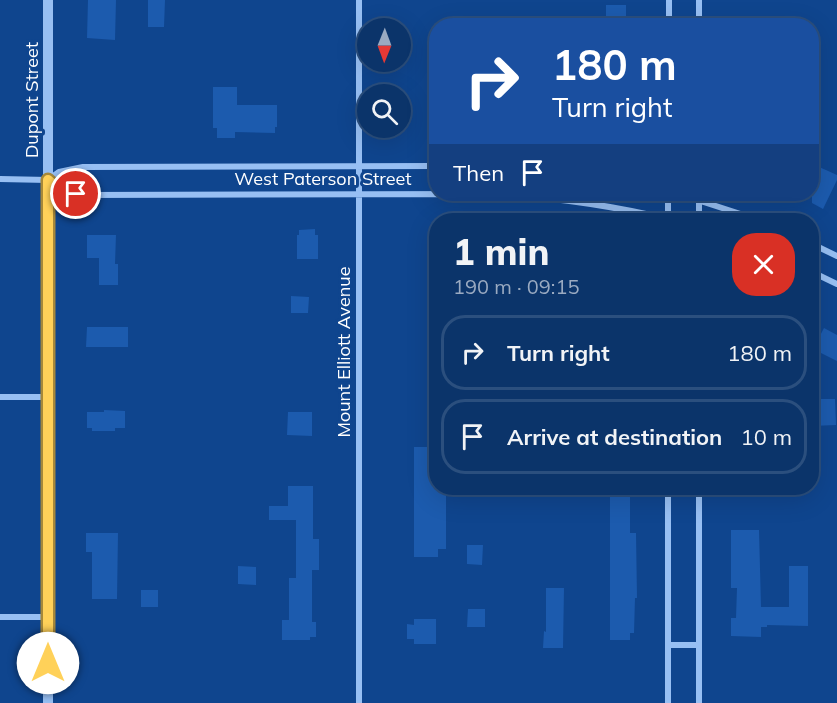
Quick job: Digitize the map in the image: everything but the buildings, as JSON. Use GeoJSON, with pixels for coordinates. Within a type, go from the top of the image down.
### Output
{"type":"FeatureCollection","features":[{"type":"Feature","properties":{"kind":"street","name":"Dupont Street"},"geometry":{"type":"LineString","coordinates":[[48,0],[48,703]]}},
{"type":"Feature","properties":{"kind":"street","name":"Mount Elliott Avenue"},"geometry":{"type":"LineString","coordinates":[[359,0],[359,703]]}},
{"type":"Feature","properties":{"kind":"street"},"geometry":{"type":"LineString","coordinates":[[669,0],[669,18]]}},
{"type":"Feature","properties":{"kind":"street"},"geometry":{"type":"LineString","coordinates":[[699,0],[699,18]]}},
{"type":"Feature","properties":{"kind":"street","name":"West Paterson Street"},"geometry":{"type":"LineString","coordinates":[[0,179],[48,180],[59,172],[83,167],[429,166]]}},
{"type":"Feature","properties":{"kind":"street","name":"West Paterson Street"},"geometry":{"type":"LineString","coordinates":[[48,180],[58,189],[71,194],[84,195],[429,194]]}},
{"type":"Feature","properties":{"kind":"street","name":"West Paterson Street"},"geometry":{"type":"LineString","coordinates":[[572,201],[638,213]]}},
{"type":"Feature","properties":{"kind":"street"},"geometry":{"type":"LineString","coordinates":[[712,201],[742,213]]}},
{"type":"Feature","properties":{"kind":"street"},"geometry":{"type":"LineString","coordinates":[[819,247],[837,256]]}},
{"type":"Feature","properties":{"kind":"street"},"geometry":{"type":"LineString","coordinates":[[819,275],[837,284]]}},
{"type":"Feature","properties":{"kind":"street"},"geometry":{"type":"LineString","coordinates":[[0,397],[48,397]]}},
{"type":"Feature","properties":{"kind":"street"},"geometry":{"type":"LineString","coordinates":[[668,495],[668,703]]}},
{"type":"Feature","properties":{"kind":"street"},"geometry":{"type":"LineString","coordinates":[[699,495],[699,703]]}},
{"type":"Feature","properties":{"kind":"street"},"geometry":{"type":"LineString","coordinates":[[0,617],[48,617]]}},
{"type":"Feature","properties":{"kind":"street"},"geometry":{"type":"LineString","coordinates":[[668,645],[699,645]]}},
{"type":"Feature","properties":{"kind":"route"},"geometry":{"type":"LineString","coordinates":[[48,663],[48,180],[58,189],[76,194]]}}]}
